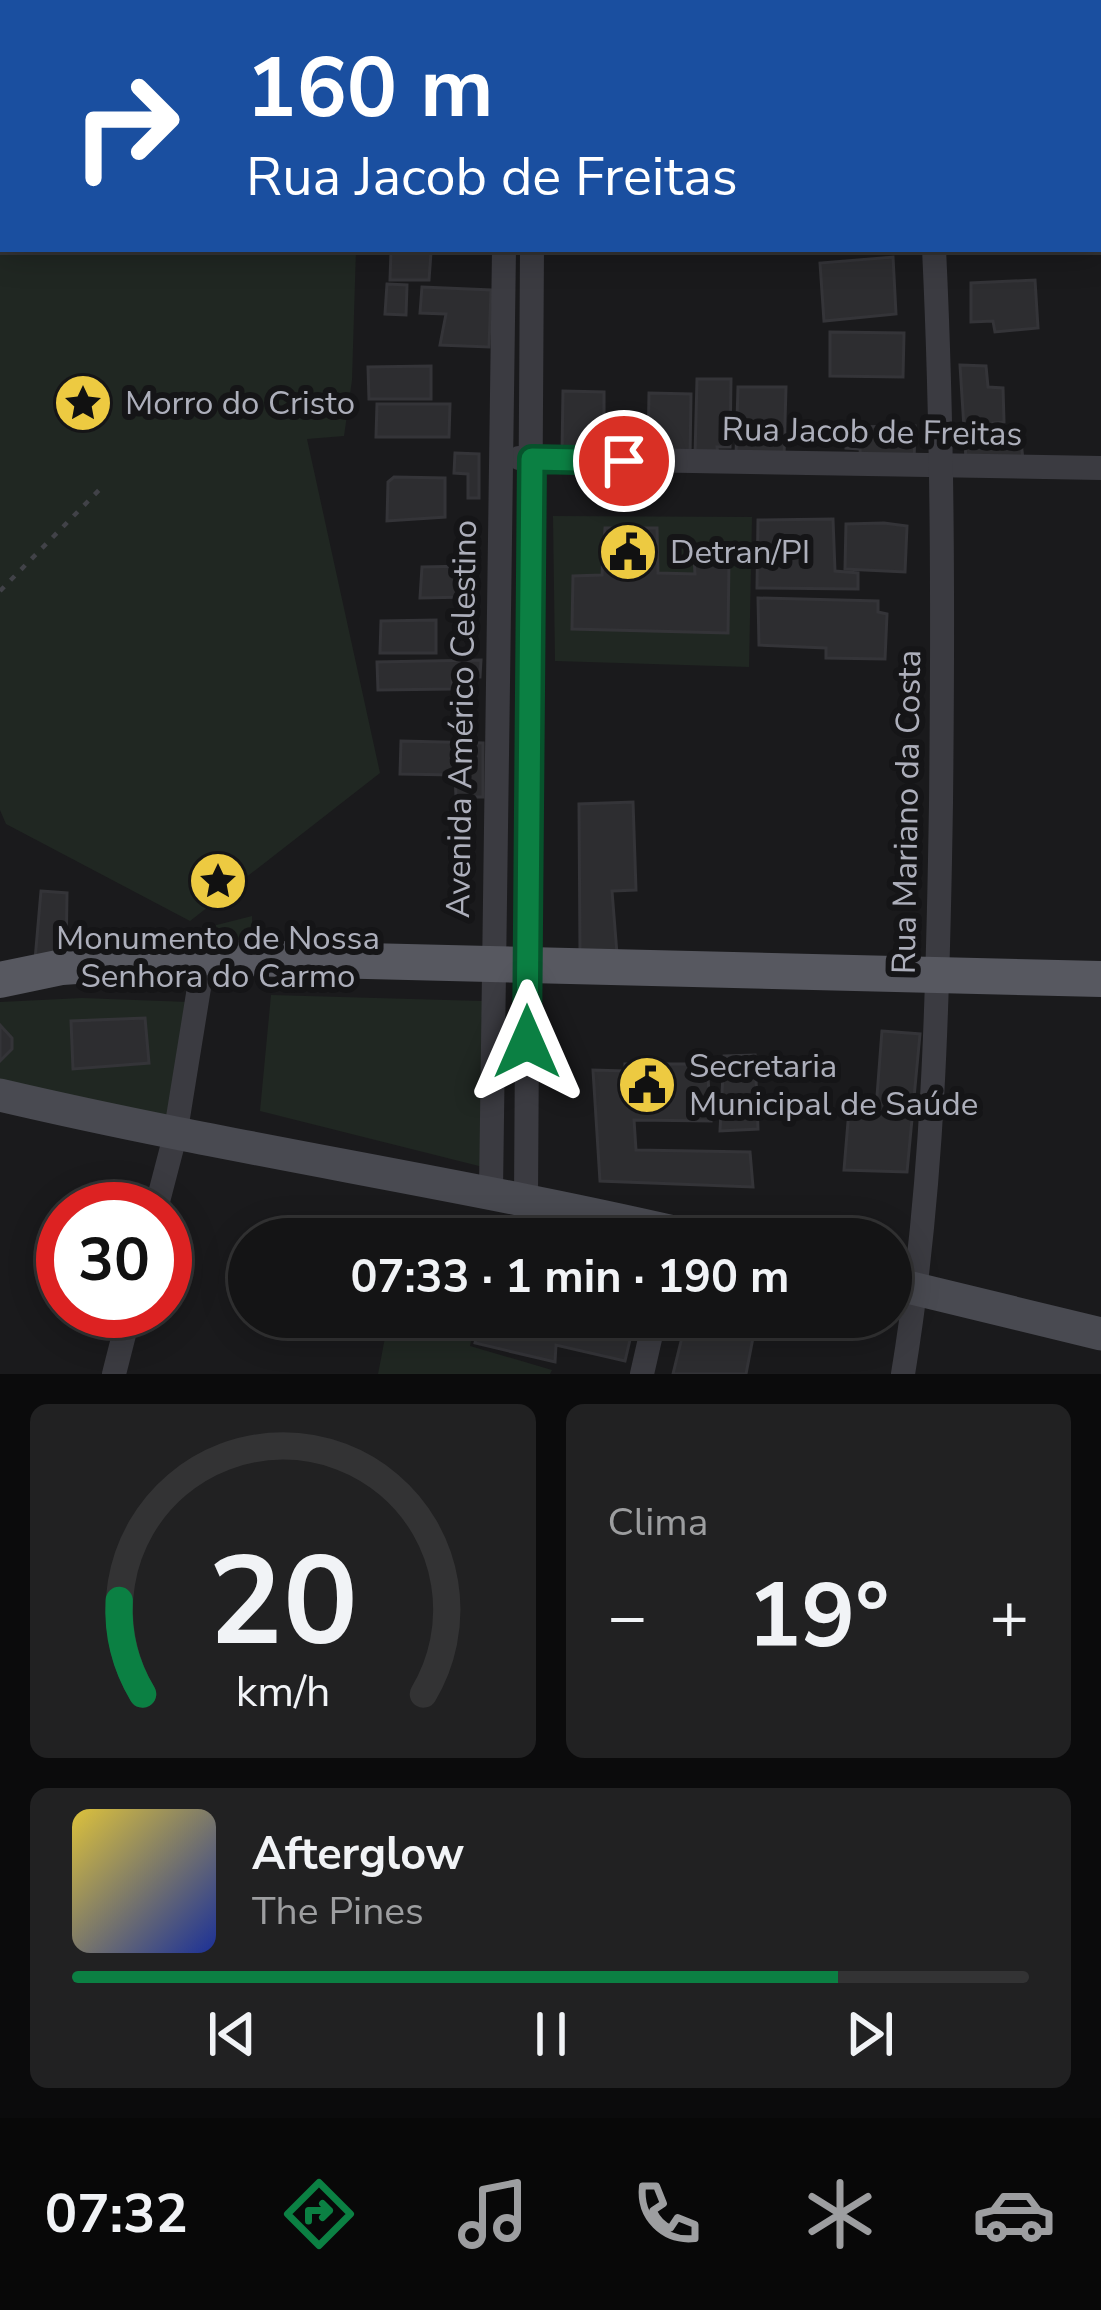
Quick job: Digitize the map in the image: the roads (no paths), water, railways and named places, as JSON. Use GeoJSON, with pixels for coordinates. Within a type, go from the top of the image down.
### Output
{"type":"FeatureCollection","features":[{"type":"Feature","properties":{"kind":"main road"},"geometry":{"type":"LineString","coordinates":[[0,980],[62,967],[204,957],[1101,979]]}},
{"type":"Feature","properties":{"kind":"street","name":"Avenida Américo Celestino"},"geometry":{"type":"LineString","coordinates":[[504,252],[498,456],[509,968],[527,1080],[526,1198]]}},
{"type":"Feature","properties":{"kind":"street","name":"Avenida Américo Celestino"},"geometry":{"type":"LineString","coordinates":[[491,1190],[492,1078],[509,968],[532,459],[532,252]]}},
{"type":"Feature","properties":{"kind":"street","name":"Rua Mariano da Costa"},"geometry":{"type":"LineString","coordinates":[[911,1218],[938,976],[945,467],[934,252]]}},
{"type":"Feature","properties":{"kind":"street","name":"Rua Jacob de Freitas"},"geometry":{"type":"LineString","coordinates":[[498,456],[1101,468]]}},
{"type":"Feature","properties":{"kind":"street"},"geometry":{"type":"LineString","coordinates":[[163,1182],[204,957]]}},
{"type":"Feature","properties":{"kind":"street"},"geometry":{"type":"LineString","coordinates":[[492,1078],[527,1080]]}},
{"type":"Feature","properties":{"kind":"street"},"geometry":{"type":"LineString","coordinates":[[0,1095],[175,1136],[491,1190],[607,1218]]}},
{"type":"Feature","properties":{"kind":"street"},"geometry":{"type":"LineString","coordinates":[[912,1288],[1101,1334]]}},
{"type":"Feature","properties":{"kind":"street"},"geometry":{"type":"LineString","coordinates":[[114,1374],[123,1338]]}},
{"type":"Feature","properties":{"kind":"street"},"geometry":{"type":"LineString","coordinates":[[642,1374],[650,1338]]}},
{"type":"Feature","properties":{"kind":"street","name":"Rua Mariano da Costa"},"geometry":{"type":"LineString","coordinates":[[903,1338],[903,1374]]}},
{"type":"Feature","properties":{"kind":"place","name":"Morro do Cristo"},"geometry":{"type":"Point","coordinates":[83,403]}},
{"type":"Feature","properties":{"kind":"place","name":"Detran/PI"},"geometry":{"type":"Point","coordinates":[628,552]}},
{"type":"Feature","properties":{"kind":"place","name":"Monumento de Nossa Senhora do Carmo"},"geometry":{"type":"Point","coordinates":[218,881]}},
{"type":"Feature","properties":{"kind":"place","name":"Secretaria Municipal de Saúde"},"geometry":{"type":"Point","coordinates":[647,1085]}}]}
